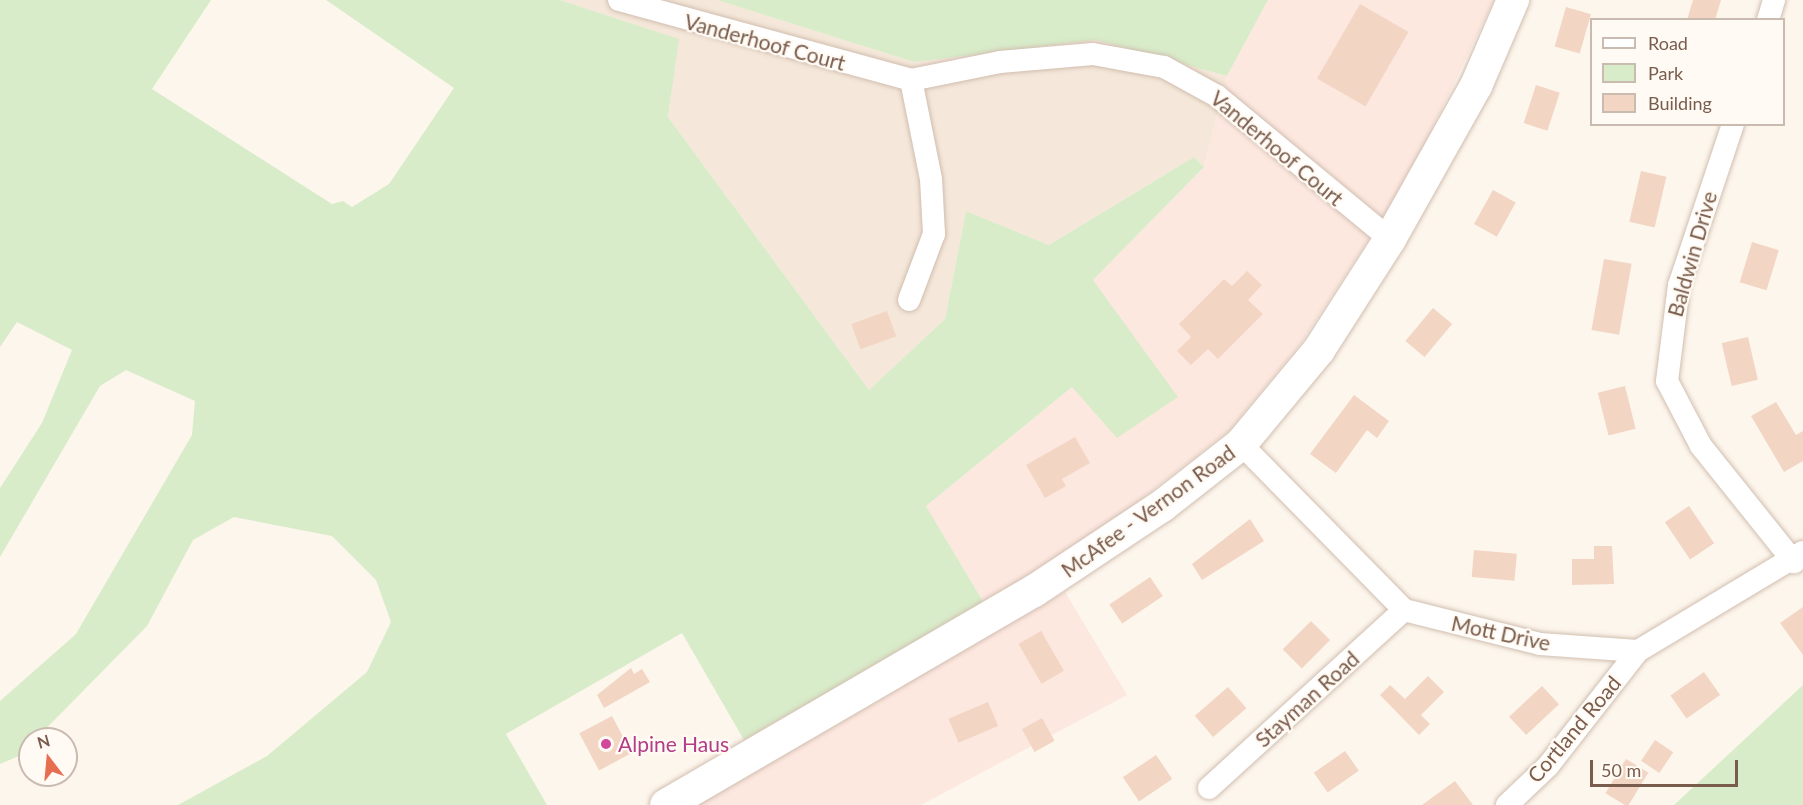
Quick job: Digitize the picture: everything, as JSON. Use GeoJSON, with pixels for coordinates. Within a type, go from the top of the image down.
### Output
{"type":"FeatureCollection","features":[{"type":"Feature","properties":{"kind":"main road","name":"McAfee - Vernon Road"},"geometry":{"type":"LineString","coordinates":[[666,805],[1034,591],[1145,518],[1241,444],[1319,350],[1390,239],[1476,86],[1513,0]]}},
{"type":"Feature","properties":{"kind":"street","name":"Vanderhoof Court"},"geometry":{"type":"LineString","coordinates":[[619,0],[911,80],[1000,62],[1093,54],[1164,67],[1217,96],[1390,239]]}},
{"type":"Feature","properties":{"kind":"street"},"geometry":{"type":"LineString","coordinates":[[1769,18],[1774,0]]}},
{"type":"Feature","properties":{"kind":"street"},"geometry":{"type":"LineString","coordinates":[[909,300],[934,234],[931,179],[911,80]]}},
{"type":"Feature","properties":{"kind":"street","name":"Baldwin Drive"},"geometry":{"type":"LineString","coordinates":[[1732,126],[1679,285],[1667,381],[1701,446],[1798,557]]}},
{"type":"Feature","properties":{"kind":"street"},"geometry":{"type":"LineString","coordinates":[[1241,444],[1404,610]]}},
{"type":"Feature","properties":{"kind":"street"},"geometry":{"type":"LineString","coordinates":[[1638,651],[1798,557]]}},
{"type":"Feature","properties":{"kind":"street","name":"Mott Drive"},"geometry":{"type":"LineString","coordinates":[[1404,610],[1540,644],[1638,651]]}},
{"type":"Feature","properties":{"kind":"street","name":"Stayman Road"},"geometry":{"type":"LineString","coordinates":[[1209,788],[1404,610]]}},
{"type":"Feature","properties":{"kind":"street","name":"Cortland Road"},"geometry":{"type":"LineString","coordinates":[[1507,805],[1548,766],[1638,651]]}},
{"type":"Feature","properties":{"kind":"shaded area"},"geometry":{"type":"Polygon","coordinates":[[[560,0],[717,0],[914,62],[1096,40],[1227,76],[1204,167],[1194,157],[1049,245],[966,211],[945,319],[869,390],[668,117],[678,39],[560,0]]]}},
{"type":"Feature","properties":{"kind":"shaded area"},"geometry":{"type":"Polygon","coordinates":[[[1268,0],[1494,0],[1408,179],[1301,343],[1230,430],[1121,515],[984,603],[926,506],[1072,387],[1093,280],[1204,167],[1227,76],[1268,0]]]}},
{"type":"Feature","properties":{"kind":"shaded area"},"geometry":{"type":"Polygon","coordinates":[[[1065,592],[1127,695],[921,805],[691,805],[1065,592]]]}},
{"type":"Feature","properties":{"kind":"green space"},"geometry":{"type":"Polygon","coordinates":[[[0,0],[211,0],[152,89],[332,204],[343,201],[352,207],[389,184],[454,88],[326,0],[560,0],[679,39],[668,117],[869,390],[945,319],[966,211],[1049,245],[1194,157],[1204,167],[1093,280],[1178,397],[1117,438],[1072,387],[926,506],[984,603],[744,740],[682,633],[506,734],[547,805],[178,805],[267,756],[367,672],[391,622],[376,580],[332,536],[234,517],[193,540],[147,626],[48,727],[18,727],[18,756],[0,764],[0,701],[76,634],[192,435],[195,401],[126,370],[100,386],[0,557],[0,488],[42,423],[72,350],[17,322],[0,347],[0,0]]]}},
{"type":"Feature","properties":{"kind":"green space"},"geometry":{"type":"Polygon","coordinates":[[[717,0],[1268,0],[1227,76],[1096,40],[914,62],[717,0]]]}},
{"type":"Feature","properties":{"kind":"green space"},"geometry":{"type":"Polygon","coordinates":[[[1803,685],[1803,805],[1674,805],[1803,685]]]}},
{"type":"Feature","properties":{"kind":"building"},"geometry":{"type":"Polygon","coordinates":[[[1693,0],[1721,0],[1716,18],[1688,18],[1693,0]]]}},
{"type":"Feature","properties":{"kind":"building"},"geometry":{"type":"Polygon","coordinates":[[[1360,4],[1408,32],[1365,106],[1317,78],[1360,4]]]}},
{"type":"Feature","properties":{"kind":"building"},"geometry":{"type":"Polygon","coordinates":[[[1566,7],[1591,14],[1580,54],[1555,46],[1566,7]]]}},
{"type":"Feature","properties":{"kind":"building"},"geometry":{"type":"Polygon","coordinates":[[[1536,85],[1560,93],[1547,131],[1524,123],[1536,85]]]}},
{"type":"Feature","properties":{"kind":"building"},"geometry":{"type":"Polygon","coordinates":[[[1641,171],[1666,177],[1655,228],[1629,222],[1641,171]]]}},
{"type":"Feature","properties":{"kind":"building"},"geometry":{"type":"Polygon","coordinates":[[[1493,190],[1516,203],[1497,237],[1474,224],[1493,190]]]}},
{"type":"Feature","properties":{"kind":"building"},"geometry":{"type":"Polygon","coordinates":[[[1752,242],[1779,250],[1766,290],[1740,282],[1752,242]]]}},
{"type":"Feature","properties":{"kind":"building"},"geometry":{"type":"Polygon","coordinates":[[[1604,259],[1632,264],[1619,335],[1591,330],[1604,259]]]}},
{"type":"Feature","properties":{"kind":"building"},"geometry":{"type":"Polygon","coordinates":[[[1247,271],[1262,285],[1248,300],[1263,314],[1218,359],[1208,349],[1191,365],[1177,351],[1191,337],[1179,324],[1224,279],[1232,286],[1247,271]]]}},
{"type":"Feature","properties":{"kind":"building"},"geometry":{"type":"Polygon","coordinates":[[[1433,308],[1452,324],[1425,357],[1405,341],[1433,308]]]}},
{"type":"Feature","properties":{"kind":"building"},"geometry":{"type":"Polygon","coordinates":[[[887,311],[896,336],[861,349],[851,324],[887,311]]]}},
{"type":"Feature","properties":{"kind":"building"},"geometry":{"type":"Polygon","coordinates":[[[1748,337],[1758,380],[1732,386],[1722,343],[1748,337]]]}},
{"type":"Feature","properties":{"kind":"building"},"geometry":{"type":"Polygon","coordinates":[[[1625,386],[1636,429],[1608,435],[1598,393],[1625,386]]]}},
{"type":"Feature","properties":{"kind":"building"},"geometry":{"type":"Polygon","coordinates":[[[1354,395],[1389,421],[1377,438],[1367,430],[1336,473],[1310,454],[1354,395]]]}},
{"type":"Feature","properties":{"kind":"building"},"geometry":{"type":"Polygon","coordinates":[[[1776,402],[1796,435],[1803,431],[1803,461],[1784,472],[1751,416],[1776,402]]]}},
{"type":"Feature","properties":{"kind":"building"},"geometry":{"type":"Polygon","coordinates":[[[1075,437],[1090,463],[1062,479],[1066,486],[1045,498],[1026,465],[1075,437]]]}},
{"type":"Feature","properties":{"kind":"building"},"geometry":{"type":"Polygon","coordinates":[[[1689,506],[1714,543],[1690,560],[1665,522],[1689,506]]]}},
{"type":"Feature","properties":{"kind":"building"},"geometry":{"type":"Polygon","coordinates":[[[1250,519],[1264,541],[1202,580],[1192,564],[1250,519]]]}},
{"type":"Feature","properties":{"kind":"building"},"geometry":{"type":"Polygon","coordinates":[[[1594,546],[1612,546],[1614,584],[1572,585],[1572,559],[1594,559],[1594,546]]]}},
{"type":"Feature","properties":{"kind":"building"},"geometry":{"type":"Polygon","coordinates":[[[1474,550],[1517,554],[1514,581],[1472,577],[1474,550]]]}},
{"type":"Feature","properties":{"kind":"building"},"geometry":{"type":"Polygon","coordinates":[[[1150,577],[1163,596],[1122,623],[1109,604],[1150,577]]]}},
{"type":"Feature","properties":{"kind":"building"},"geometry":{"type":"Polygon","coordinates":[[[1803,607],[1803,655],[1780,623],[1803,607]]]}},
{"type":"Feature","properties":{"kind":"building"},"geometry":{"type":"Polygon","coordinates":[[[1311,621],[1330,640],[1302,668],[1283,649],[1311,621]]]}},
{"type":"Feature","properties":{"kind":"building"},"geometry":{"type":"Polygon","coordinates":[[[1041,631],[1064,671],[1041,684],[1018,644],[1041,631]]]}},
{"type":"Feature","properties":{"kind":"building"},"geometry":{"type":"Polygon","coordinates":[[[631,668],[634,674],[642,669],[650,682],[604,708],[597,695],[631,668]]]}},
{"type":"Feature","properties":{"kind":"building"},"geometry":{"type":"Polygon","coordinates":[[[1704,672],[1720,695],[1686,718],[1670,696],[1704,672]]]}},
{"type":"Feature","properties":{"kind":"building"},"geometry":{"type":"Polygon","coordinates":[[[1428,676],[1444,692],[1421,715],[1430,724],[1419,735],[1380,695],[1390,685],[1405,699],[1428,676]]]}},
{"type":"Feature","properties":{"kind":"building"},"geometry":{"type":"Polygon","coordinates":[[[1542,686],[1559,704],[1526,735],[1509,717],[1542,686]]]}},
{"type":"Feature","properties":{"kind":"building"},"geometry":{"type":"Polygon","coordinates":[[[1228,687],[1246,708],[1213,737],[1195,716],[1228,687]]]}},
{"type":"Feature","properties":{"kind":"building"},"geometry":{"type":"Polygon","coordinates":[[[988,702],[998,726],[959,743],[948,719],[988,702]]]}},
{"type":"Feature","properties":{"kind":"building","name":"Alpine Haus"},"geometry":{"type":"Polygon","coordinates":[[[612,716],[632,753],[599,770],[579,733],[612,716]]]}},
{"type":"Feature","properties":{"kind":"building"},"geometry":{"type":"Polygon","coordinates":[[[1042,718],[1055,741],[1034,752],[1022,729],[1042,718]]]}},
{"type":"Feature","properties":{"kind":"building"},"geometry":{"type":"Polygon","coordinates":[[[1655,740],[1673,752],[1659,773],[1641,761],[1655,740]]]}},
{"type":"Feature","properties":{"kind":"building"},"geometry":{"type":"Polygon","coordinates":[[[1345,751],[1359,771],[1328,792],[1314,773],[1345,751]]]}},
{"type":"Feature","properties":{"kind":"building"},"geometry":{"type":"Polygon","coordinates":[[[1156,755],[1172,779],[1139,801],[1123,777],[1156,755]]]}},
{"type":"Feature","properties":{"kind":"building"},"geometry":{"type":"Polygon","coordinates":[[[1626,759],[1648,772],[1629,805],[1605,793],[1626,759]]]}},
{"type":"Feature","properties":{"kind":"building"},"geometry":{"type":"Polygon","coordinates":[[[1455,781],[1473,805],[1422,805],[1455,781]]]}},
{"type":"Feature","properties":{"kind":"place","name":"Alpine Haus"},"geometry":{"type":"Point","coordinates":[606,744]}}]}
